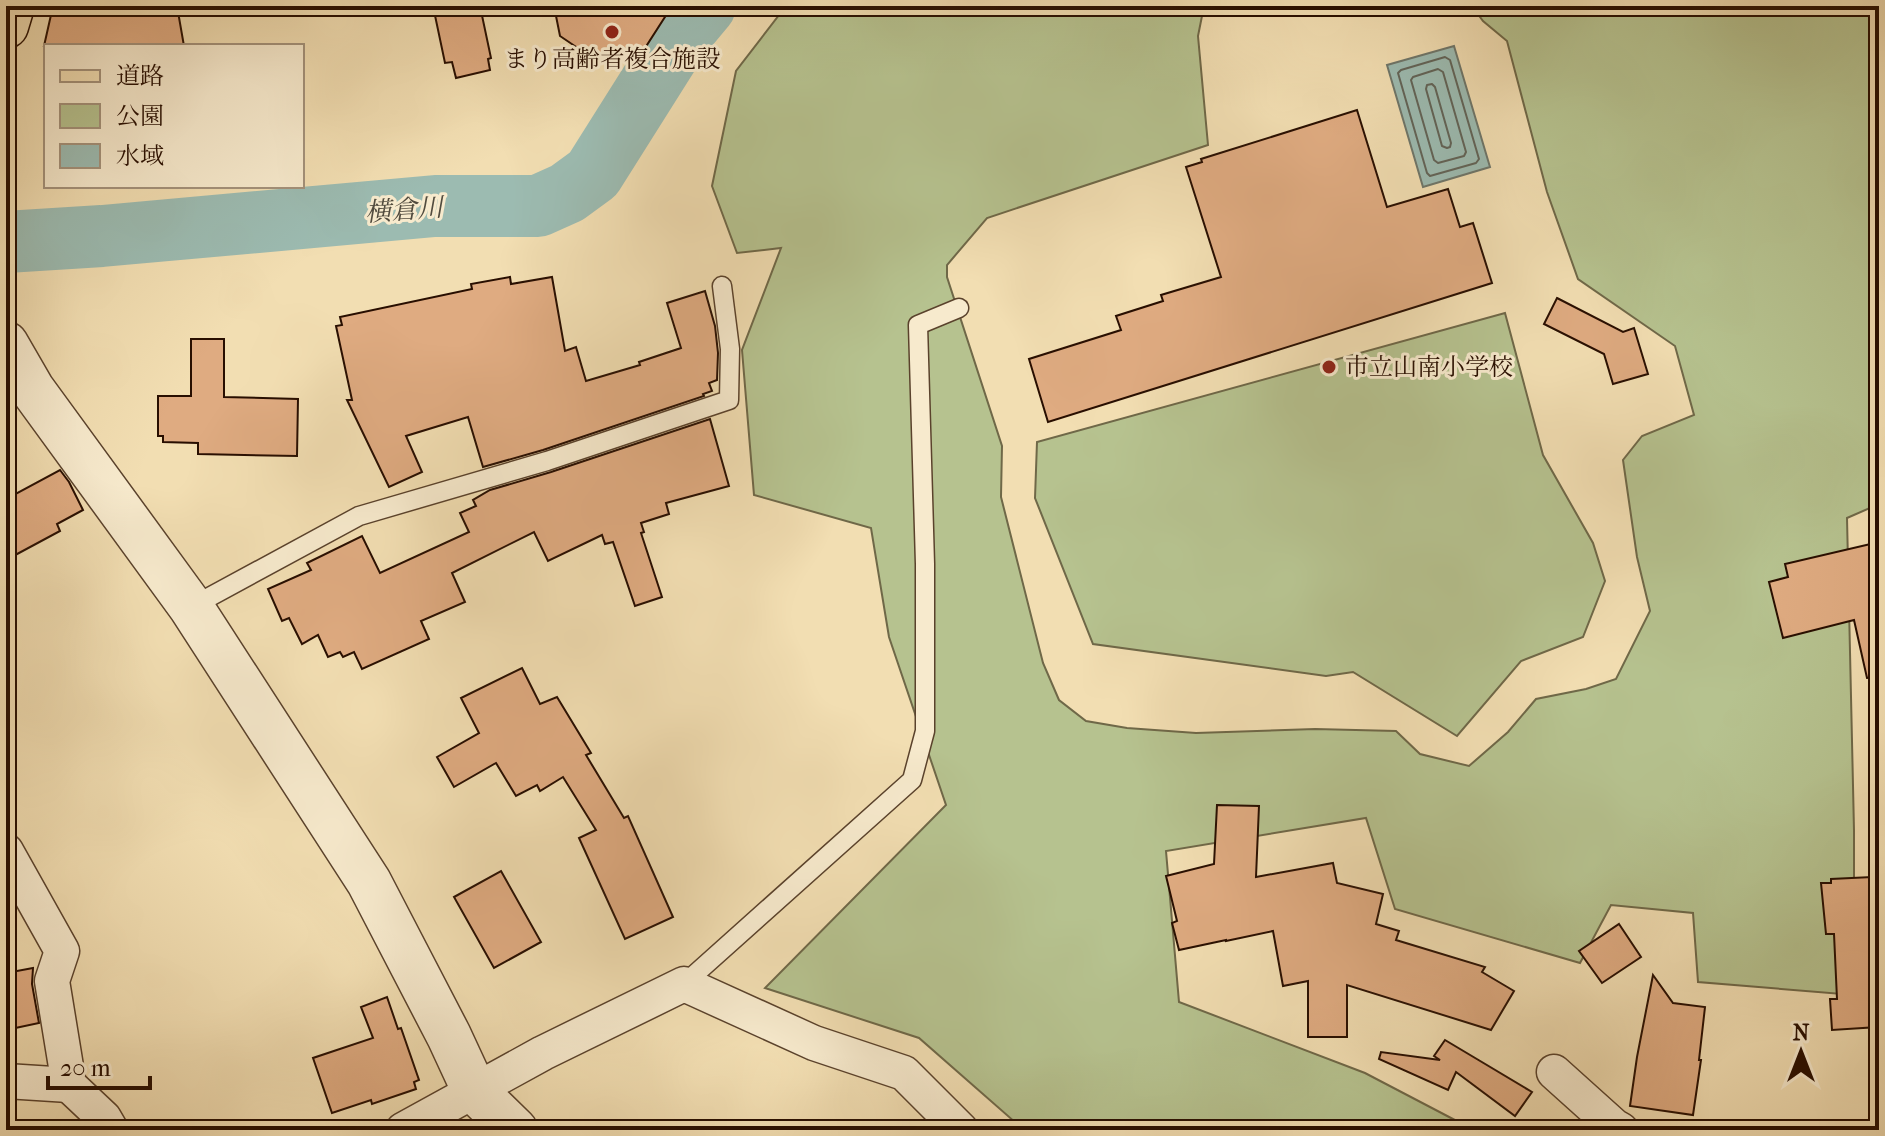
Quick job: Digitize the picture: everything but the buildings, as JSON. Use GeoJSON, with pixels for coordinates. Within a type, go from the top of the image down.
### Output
{"type":"FeatureCollection","features":[{"type":"Feature","properties":{"kind":"street"},"geometry":{"type":"LineString","coordinates":[[6,344],[32,389],[191,607],[369,882],[474,1090],[515,1130]]}},
{"type":"Feature","properties":{"kind":"street"},"geometry":{"type":"LineString","coordinates":[[6,851],[62,951],[52,981],[69,1085],[104,1118],[111,1130]]}},
{"type":"Feature","properties":{"kind":"street"},"geometry":{"type":"LineString","coordinates":[[403,1130],[543,1053],[684,984],[814,1043],[904,1073],[961,1130]]}},
{"type":"Feature","properties":{"kind":"street"},"geometry":{"type":"LineString","coordinates":[[1554,1072],[1621,1130]]}},
{"type":"Feature","properties":{"kind":"street"},"geometry":{"type":"LineString","coordinates":[[6,1081],[69,1085]]}},
{"type":"Feature","properties":{"kind":"lane"},"geometry":{"type":"LineString","coordinates":[[191,607],[359,516],[547,461],[729,400],[730,349],[722,286]]}},
{"type":"Feature","properties":{"kind":"lane"},"geometry":{"type":"LineString","coordinates":[[684,984],[912,780],[925,731],[925,564],[918,325],[959,308]]}},
{"type":"Feature","properties":{"kind":"green space"},"geometry":{"type":"Polygon","coordinates":[[[786,6],[1204,6],[1198,36],[1208,145],[987,218],[947,265],[947,277],[1002,446],[1001,497],[1043,663],[1059,700],[1086,721],[1127,728],[1196,733],[1315,729],[1396,731],[1420,754],[1469,766],[1508,732],[1536,699],[1586,689],[1616,679],[1650,611],[1637,557],[1623,460],[1642,436],[1694,415],[1675,346],[1578,279],[1547,192],[1507,41],[1483,21],[1472,6],[1879,6],[1879,504],[1847,518],[1854,830],[1854,995],[1698,982],[1693,913],[1611,905],[1580,963],[1395,909],[1366,818],[1166,851],[1179,1002],[1365,1073],[1474,1130],[1024,1130],[919,1038],[765,988],[946,805],[889,637],[871,528],[754,495],[742,350],[781,248],[737,253],[712,186],[736,71],[786,6]]]}},
{"type":"Feature","properties":{"kind":"green space"},"geometry":{"type":"Polygon","coordinates":[[[1505,313],[1543,455],[1593,543],[1605,581],[1583,637],[1521,661],[1457,736],[1353,672],[1326,676],[1093,644],[1035,498],[1037,442],[1505,313]]]}},
{"type":"Feature","properties":{"kind":"water"},"geometry":{"type":"Polygon","coordinates":[[[1454,46],[1490,167],[1423,187],[1387,65],[1454,46]]]}},
{"type":"Feature","properties":{"kind":"waterway","name":"横倉川"},"geometry":{"type":"LineString","coordinates":[[6,242],[435,206],[538,206],[567,193],[593,174],[680,36],[705,6]]}},
{"type":"Feature","properties":{"kind":"place","name":"まり高齢者複合施設"},"geometry":{"type":"Point","coordinates":[612,32]}},
{"type":"Feature","properties":{"kind":"place","name":"市立山南小学校"},"geometry":{"type":"Point","coordinates":[1329,367]}}]}
